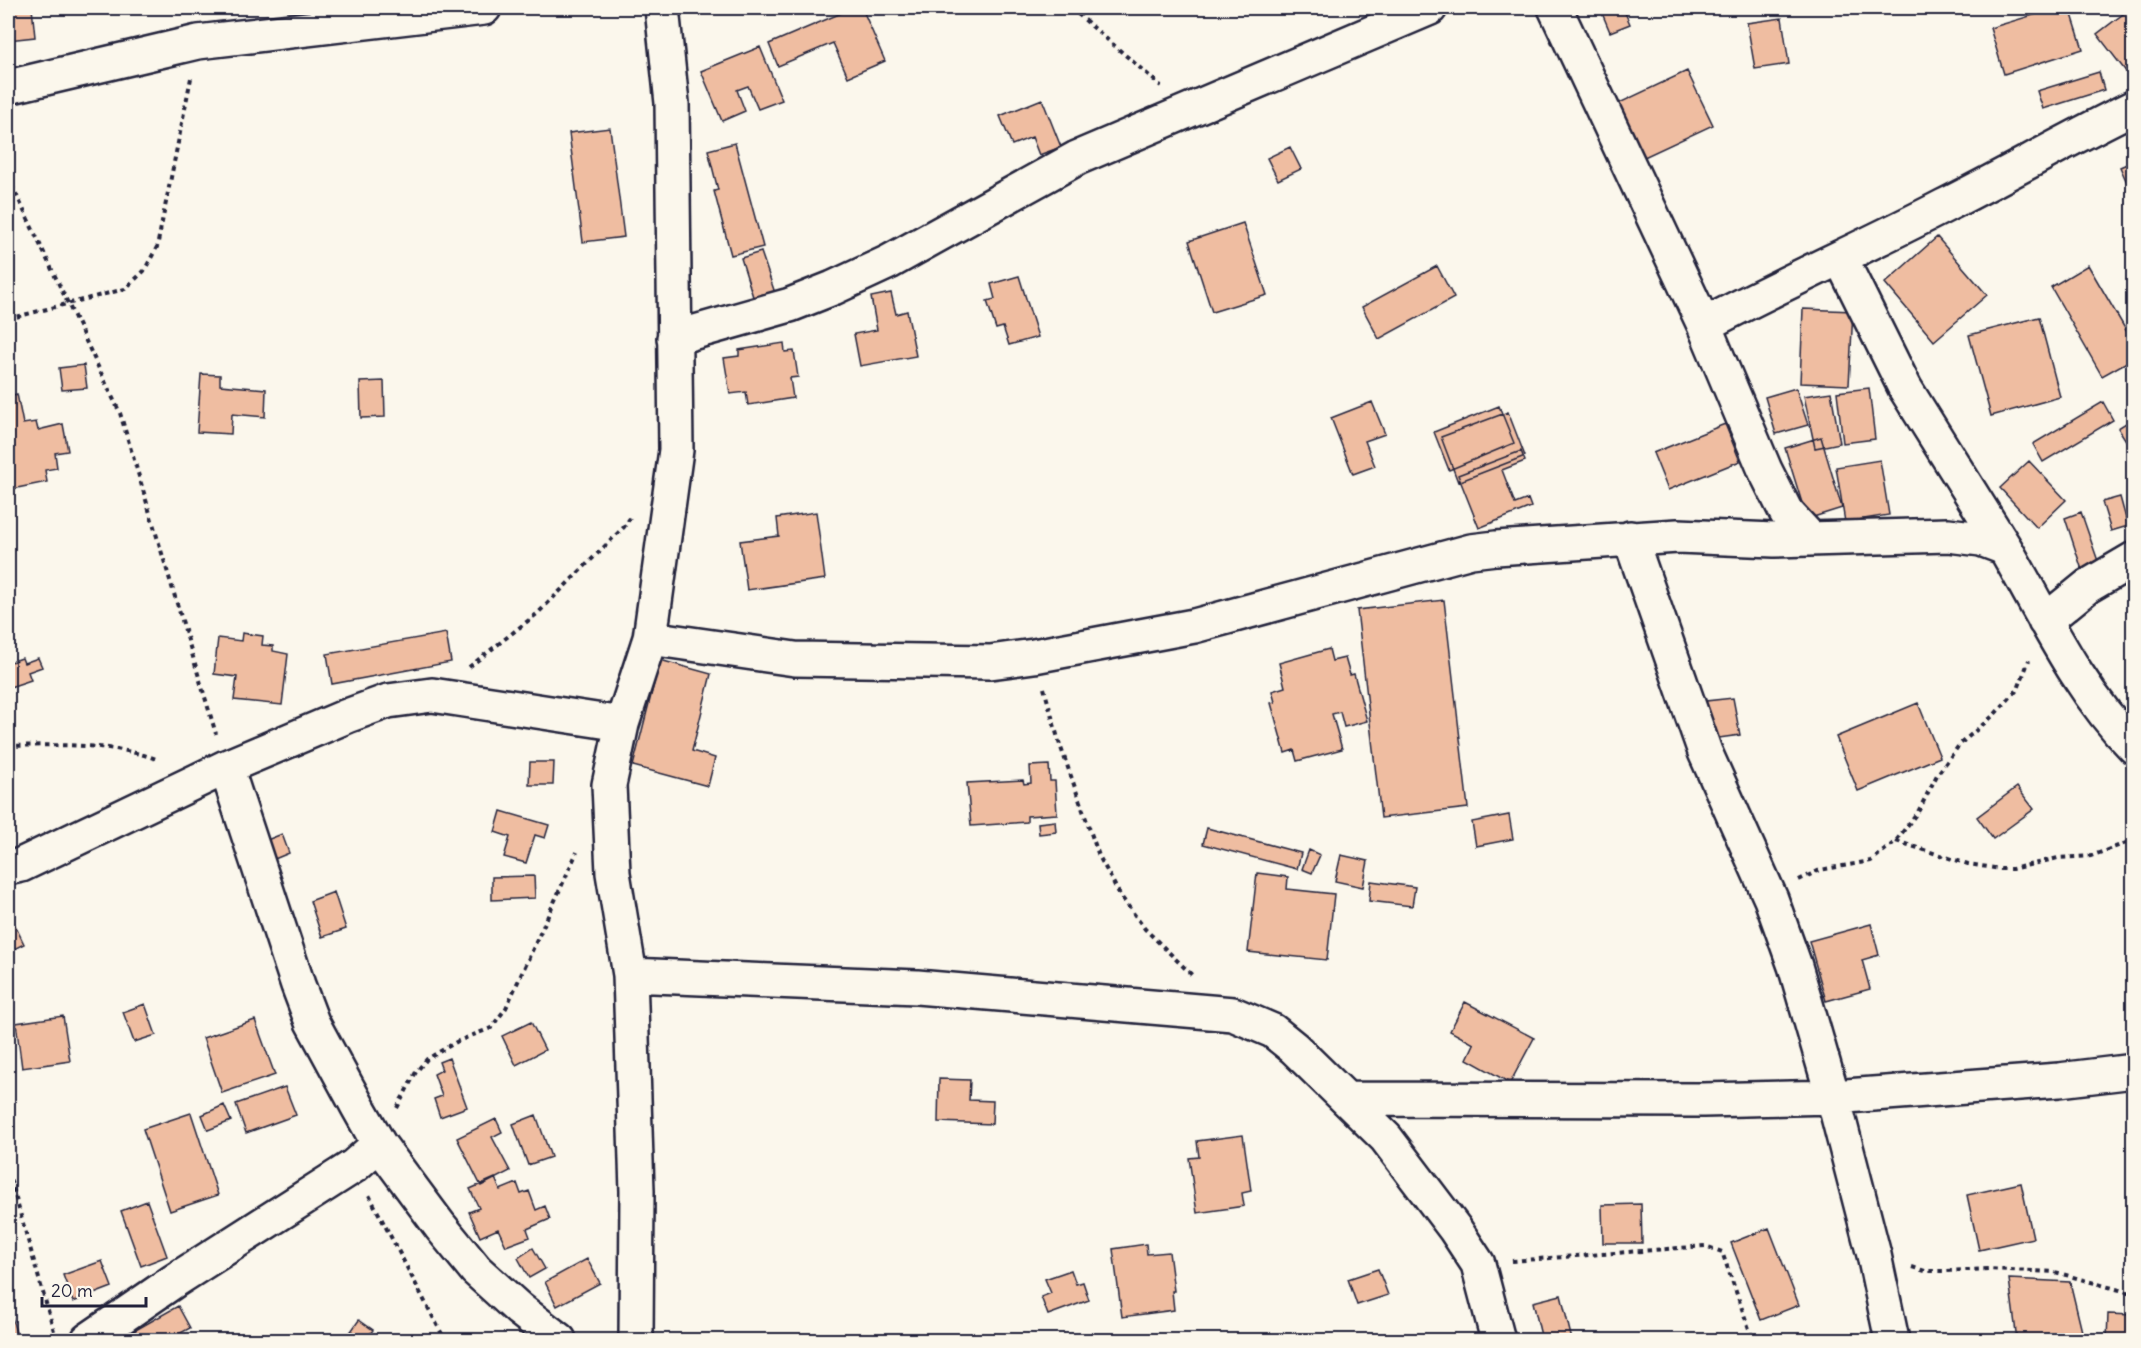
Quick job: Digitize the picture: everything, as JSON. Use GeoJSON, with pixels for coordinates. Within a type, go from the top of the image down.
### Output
{"type":"FeatureCollection","features":[{"type":"Feature","properties":{"kind":"street"},"geometry":{"type":"LineString","coordinates":[[8,87],[198,42],[484,8]]}},
{"type":"Feature","properties":{"kind":"street"},"geometry":{"type":"LineString","coordinates":[[636,1341],[637,1191],[630,975],[614,873],[609,785],[622,724],[650,638],[676,450],[672,103],[662,8]]}},
{"type":"Feature","properties":{"kind":"street"},"geometry":{"type":"LineString","coordinates":[[674,338],[790,304],[833,288],[889,262],[1077,158],[1188,109],[1377,17],[1430,8]]}},
{"type":"Feature","properties":{"kind":"street"},"geometry":{"type":"LineString","coordinates":[[1555,8],[1704,325],[1765,470],[1786,512],[1811,539]]}},
{"type":"Feature","properties":{"kind":"street"},"geometry":{"type":"LineString","coordinates":[[1704,325],[1780,285],[1841,258],[1946,206],[2133,107]]}},
{"type":"Feature","properties":{"kind":"street"},"geometry":{"type":"LineString","coordinates":[[1841,258],[1900,378],[2004,548],[2044,621],[2094,700],[2133,747]]}},
{"type":"Feature","properties":{"kind":"street"},"geometry":{"type":"LineString","coordinates":[[650,638],[795,659],[990,662],[1194,626],[1471,551],[1678,536],[1774,540],[1948,535],[1981,539],[2004,548]]}},
{"type":"Feature","properties":{"kind":"street"},"geometry":{"type":"LineString","coordinates":[[1630,538],[1705,752],[1771,899],[1795,966],[1833,1096],[1874,1256],[1892,1341]]}},
{"type":"Feature","properties":{"kind":"street"},"geometry":{"type":"LineString","coordinates":[[2044,621],[2088,586],[2133,559]]}},
{"type":"Feature","properties":{"kind":"street"},"geometry":{"type":"LineString","coordinates":[[8,868],[21,865],[215,772],[388,701],[432,695],[622,724]]}},
{"type":"Feature","properties":{"kind":"street"},"geometry":{"type":"LineString","coordinates":[[215,772],[312,1023],[379,1144],[476,1270],[559,1341]]}},
{"type":"Feature","properties":{"kind":"street"},"geometry":{"type":"LineString","coordinates":[[630,975],[917,987],[1233,1014],[1273,1030],[1386,1138],[1455,1228],[1478,1264],[1498,1341]]}},
{"type":"Feature","properties":{"kind":"street"},"geometry":{"type":"LineString","coordinates":[[1348,1100],[1703,1100],[1833,1096],[2060,1080],[2133,1071]]}},
{"type":"Feature","properties":{"kind":"street"},"geometry":{"type":"LineString","coordinates":[[88,1341],[174,1281],[354,1166],[379,1144]]}},
{"type":"Feature","properties":{"kind":"path"},"geometry":{"type":"LineString","coordinates":[[1071,8],[1188,109]]}},
{"type":"Feature","properties":{"kind":"path"},"geometry":{"type":"LineString","coordinates":[[8,320],[125,289],[144,271],[157,246],[198,42]]}},
{"type":"Feature","properties":{"kind":"path"},"geometry":{"type":"LineString","coordinates":[[8,177],[120,413],[215,772],[111,748],[77,744],[8,746]]}},
{"type":"Feature","properties":{"kind":"path"},"geometry":{"type":"LineString","coordinates":[[432,695],[538,613],[624,527],[631,517]]}},
{"type":"Feature","properties":{"kind":"path"},"geometry":{"type":"LineString","coordinates":[[1771,899],[1806,876],[1820,870],[1871,861],[1896,841],[1919,810],[1937,775],[1960,744],[1994,715],[2018,689],[2044,621]]}},
{"type":"Feature","properties":{"kind":"path"},"geometry":{"type":"LineString","coordinates":[[1034,656],[1059,742],[1100,856],[1120,895],[1145,929],[1233,1014]]}},
{"type":"Feature","properties":{"kind":"path"},"geometry":{"type":"LineString","coordinates":[[1896,841],[1968,864],[2001,870],[2058,858],[2091,856],[2133,840]]}},
{"type":"Feature","properties":{"kind":"path"},"geometry":{"type":"LineString","coordinates":[[379,1144],[416,1072],[427,1059],[458,1041],[491,1028],[506,1008],[578,850]]}},
{"type":"Feature","properties":{"kind":"path"},"geometry":{"type":"LineString","coordinates":[[354,1166],[445,1341]]}},
{"type":"Feature","properties":{"kind":"path"},"geometry":{"type":"LineString","coordinates":[[8,1171],[57,1341]]}},
{"type":"Feature","properties":{"kind":"path"},"geometry":{"type":"LineString","coordinates":[[1478,1264],[1712,1247],[1722,1252],[1753,1341]]}},
{"type":"Feature","properties":{"kind":"path"},"geometry":{"type":"LineString","coordinates":[[1874,1256],[1925,1270],[1947,1272],[1988,1269],[2055,1272],[2133,1294]]}},
{"type":"Feature","properties":{"kind":"building"},"geometry":{"type":"Polygon","coordinates":[[[32,8],[35,37],[8,40],[8,11],[32,8]]]}},
{"type":"Feature","properties":{"kind":"building"},"geometry":{"type":"Polygon","coordinates":[[[853,8],[862,8],[885,61],[848,77],[833,43],[778,66],[769,44],[853,8]]]}},
{"type":"Feature","properties":{"kind":"building"},"geometry":{"type":"Polygon","coordinates":[[[1623,8],[1630,24],[1610,32],[1602,13],[1623,8]]]}},
{"type":"Feature","properties":{"kind":"building"},"geometry":{"type":"Polygon","coordinates":[[[2057,8],[2070,8],[2083,49],[2004,74],[1990,28],[2057,8]]]}},
{"type":"Feature","properties":{"kind":"building"},"geometry":{"type":"Polygon","coordinates":[[[2134,8],[2134,82],[2097,34],[2134,8]]]}},
{"type":"Feature","properties":{"kind":"building"},"geometry":{"type":"Polygon","coordinates":[[[1782,18],[1789,64],[1755,69],[1747,23],[1782,18]]]}},
{"type":"Feature","properties":{"kind":"building"},"geometry":{"type":"Polygon","coordinates":[[[760,47],[782,100],[758,109],[748,86],[737,90],[745,111],[722,121],[701,71],[760,47]]]}},
{"type":"Feature","properties":{"kind":"building"},"geometry":{"type":"Polygon","coordinates":[[[1687,71],[1713,125],[1640,159],[1615,105],[1687,71]]]}},
{"type":"Feature","properties":{"kind":"building"},"geometry":{"type":"Polygon","coordinates":[[[2099,72],[2104,90],[2043,109],[2037,91],[2099,72]]]}},
{"type":"Feature","properties":{"kind":"building"},"geometry":{"type":"Polygon","coordinates":[[[1042,99],[1061,147],[1039,155],[1032,137],[1012,145],[1000,116],[1042,99]]]}},
{"type":"Feature","properties":{"kind":"building"},"geometry":{"type":"Polygon","coordinates":[[[610,128],[624,237],[583,242],[569,133],[610,128]]]}},
{"type":"Feature","properties":{"kind":"building"},"geometry":{"type":"Polygon","coordinates":[[[735,143],[763,247],[731,255],[714,191],[718,190],[708,150],[735,143]]]}},
{"type":"Feature","properties":{"kind":"building"},"geometry":{"type":"Polygon","coordinates":[[[1290,147],[1301,169],[1278,180],[1267,158],[1290,147]]]}},
{"type":"Feature","properties":{"kind":"building"},"geometry":{"type":"Polygon","coordinates":[[[2134,161],[2134,196],[2133,196],[2120,167],[2134,161]]]}},
{"type":"Feature","properties":{"kind":"building"},"geometry":{"type":"Polygon","coordinates":[[[1243,223],[1267,295],[1212,312],[1189,241],[1243,223]]]}},
{"type":"Feature","properties":{"kind":"building"},"geometry":{"type":"Polygon","coordinates":[[[1937,237],[1987,295],[1934,341],[1885,283],[1937,237]]]}},
{"type":"Feature","properties":{"kind":"building"},"geometry":{"type":"Polygon","coordinates":[[[761,252],[775,293],[754,300],[741,258],[761,252]]]}},
{"type":"Feature","properties":{"kind":"building"},"geometry":{"type":"Polygon","coordinates":[[[2088,265],[2134,344],[2134,358],[2102,376],[2051,287],[2088,265]]]}},
{"type":"Feature","properties":{"kind":"building"},"geometry":{"type":"Polygon","coordinates":[[[1437,266],[1454,298],[1379,339],[1362,307],[1437,266]]]}},
{"type":"Feature","properties":{"kind":"building"},"geometry":{"type":"Polygon","coordinates":[[[1019,276],[1038,337],[1009,345],[1003,327],[996,329],[987,301],[995,299],[991,284],[1019,276]]]}},
{"type":"Feature","properties":{"kind":"building"},"geometry":{"type":"Polygon","coordinates":[[[891,293],[896,314],[907,311],[916,356],[860,366],[854,334],[877,330],[871,297],[891,293]]]}},
{"type":"Feature","properties":{"kind":"building"},"geometry":{"type":"Polygon","coordinates":[[[1803,309],[1853,311],[1849,385],[1800,383],[1803,309]]]}},
{"type":"Feature","properties":{"kind":"building"},"geometry":{"type":"Polygon","coordinates":[[[2039,317],[2060,397],[1991,416],[1969,335],[2039,317]]]}},
{"type":"Feature","properties":{"kind":"building"},"geometry":{"type":"Polygon","coordinates":[[[784,343],[785,352],[794,351],[798,377],[790,378],[793,398],[748,405],[746,392],[730,394],[724,358],[739,356],[739,350],[784,343]]]}},
{"type":"Feature","properties":{"kind":"building"},"geometry":{"type":"Polygon","coordinates":[[[84,365],[87,388],[62,390],[59,368],[84,365]]]}},
{"type":"Feature","properties":{"kind":"building"},"geometry":{"type":"Polygon","coordinates":[[[201,374],[220,375],[220,385],[266,389],[265,417],[232,414],[231,434],[197,432],[201,374]]]}},
{"type":"Feature","properties":{"kind":"building"},"geometry":{"type":"Polygon","coordinates":[[[384,381],[385,417],[361,418],[360,382],[384,381]]]}},
{"type":"Feature","properties":{"kind":"building"},"geometry":{"type":"Polygon","coordinates":[[[1796,388],[1808,425],[1776,434],[1765,397],[1796,388]]]}},
{"type":"Feature","properties":{"kind":"building"},"geometry":{"type":"Polygon","coordinates":[[[1869,388],[1875,439],[1843,443],[1837,392],[1869,388]]]}},
{"type":"Feature","properties":{"kind":"building"},"geometry":{"type":"Polygon","coordinates":[[[1831,392],[1840,443],[1815,448],[1804,396],[1831,392]]]}},
{"type":"Feature","properties":{"kind":"building"},"geometry":{"type":"Polygon","coordinates":[[[17,394],[23,424],[36,422],[38,430],[63,424],[68,451],[55,453],[57,468],[45,470],[47,482],[12,489],[8,475],[8,396],[17,394]]]}},
{"type":"Feature","properties":{"kind":"building"},"geometry":{"type":"Polygon","coordinates":[[[1372,402],[1385,434],[1365,441],[1375,466],[1353,474],[1331,418],[1372,402]]]}},
{"type":"Feature","properties":{"kind":"building"},"geometry":{"type":"Polygon","coordinates":[[[2103,402],[2113,420],[2043,462],[2033,444],[2103,402]]]}},
{"type":"Feature","properties":{"kind":"building"},"geometry":{"type":"Polygon","coordinates":[[[1499,406],[1514,443],[1449,470],[1434,432],[1499,406]]]}},
{"type":"Feature","properties":{"kind":"building"},"geometry":{"type":"Polygon","coordinates":[[[1508,412],[1525,456],[1458,482],[1441,437],[1508,412]]]}},
{"type":"Feature","properties":{"kind":"building"},"geometry":{"type":"Polygon","coordinates":[[[2134,418],[2134,453],[2118,428],[2134,418]]]}},
{"type":"Feature","properties":{"kind":"building"},"geometry":{"type":"Polygon","coordinates":[[[1725,424],[1740,461],[1668,490],[1653,453],[1725,424]]]}},
{"type":"Feature","properties":{"kind":"building"},"geometry":{"type":"Polygon","coordinates":[[[1821,437],[1842,508],[1807,519],[1785,448],[1821,437]]]}},
{"type":"Feature","properties":{"kind":"building"},"geometry":{"type":"Polygon","coordinates":[[[1521,451],[1525,461],[1502,470],[1515,504],[1528,499],[1531,507],[1479,528],[1458,475],[1521,451]]]}},
{"type":"Feature","properties":{"kind":"building"},"geometry":{"type":"Polygon","coordinates":[[[1880,460],[1889,515],[1845,522],[1836,467],[1880,460]]]}},
{"type":"Feature","properties":{"kind":"building"},"geometry":{"type":"Polygon","coordinates":[[[2029,461],[2066,500],[2037,528],[2000,488],[2029,461]]]}},
{"type":"Feature","properties":{"kind":"building"},"geometry":{"type":"Polygon","coordinates":[[[2120,497],[2128,526],[2111,531],[2102,502],[2120,497]]]}},
{"type":"Feature","properties":{"kind":"building"},"geometry":{"type":"Polygon","coordinates":[[[816,512],[825,579],[747,590],[740,541],[779,536],[777,518],[816,512]]]}},
{"type":"Feature","properties":{"kind":"building"},"geometry":{"type":"Polygon","coordinates":[[[2081,512],[2099,564],[2082,570],[2065,518],[2081,512]]]}},
{"type":"Feature","properties":{"kind":"building"},"geometry":{"type":"Polygon","coordinates":[[[1444,600],[1468,808],[1381,818],[1357,610],[1444,600]]]}},
{"type":"Feature","properties":{"kind":"building"},"geometry":{"type":"Polygon","coordinates":[[[242,633],[263,636],[262,645],[273,646],[273,651],[288,654],[282,705],[234,700],[237,677],[214,674],[218,638],[241,641],[242,633]]]}},
{"type":"Feature","properties":{"kind":"building"},"geometry":{"type":"Polygon","coordinates":[[[446,633],[451,662],[332,684],[327,654],[446,633]]]}},
{"type":"Feature","properties":{"kind":"building"},"geometry":{"type":"Polygon","coordinates":[[[1329,649],[1332,661],[1345,658],[1350,675],[1354,674],[1367,721],[1344,727],[1340,712],[1332,714],[1342,749],[1297,761],[1294,750],[1285,753],[1271,703],[1275,702],[1272,691],[1285,687],[1279,663],[1329,649]]]}},
{"type":"Feature","properties":{"kind":"building"},"geometry":{"type":"Polygon","coordinates":[[[22,658],[24,663],[38,658],[42,667],[28,672],[31,680],[10,687],[8,663],[22,658]]]}},
{"type":"Feature","properties":{"kind":"building"},"geometry":{"type":"Polygon","coordinates":[[[660,660],[711,674],[692,751],[715,758],[708,786],[633,766],[660,660]]]}},
{"type":"Feature","properties":{"kind":"building"},"geometry":{"type":"Polygon","coordinates":[[[1733,698],[1740,735],[1712,739],[1706,701],[1733,698]]]}},
{"type":"Feature","properties":{"kind":"building"},"geometry":{"type":"Polygon","coordinates":[[[1918,703],[1940,757],[1858,791],[1836,737],[1918,703]]]}},
{"type":"Feature","properties":{"kind":"building"},"geometry":{"type":"Polygon","coordinates":[[[530,762],[554,762],[553,785],[529,785],[530,762]]]}},
{"type":"Feature","properties":{"kind":"building"},"geometry":{"type":"Polygon","coordinates":[[[1049,765],[1050,781],[1055,781],[1057,814],[1027,816],[1027,822],[971,826],[967,783],[1023,780],[1024,784],[1031,783],[1030,766],[1049,765]]]}},
{"type":"Feature","properties":{"kind":"building"},"geometry":{"type":"Polygon","coordinates":[[[2017,787],[2034,809],[1993,839],[1977,817],[2017,787]]]}},
{"type":"Feature","properties":{"kind":"building"},"geometry":{"type":"Polygon","coordinates":[[[501,811],[549,825],[545,838],[535,835],[526,863],[504,857],[510,837],[495,832],[501,811]]]}},
{"type":"Feature","properties":{"kind":"building"},"geometry":{"type":"Polygon","coordinates":[[[1509,815],[1513,839],[1476,846],[1472,822],[1509,815]]]}},
{"type":"Feature","properties":{"kind":"building"},"geometry":{"type":"Polygon","coordinates":[[[1055,821],[1056,832],[1039,834],[1038,823],[1055,821]]]}},
{"type":"Feature","properties":{"kind":"building"},"geometry":{"type":"Polygon","coordinates":[[[1207,828],[1301,853],[1297,869],[1203,844],[1207,828]]]}},
{"type":"Feature","properties":{"kind":"building"},"geometry":{"type":"Polygon","coordinates":[[[282,834],[289,853],[265,863],[257,844],[282,834]]]}},
{"type":"Feature","properties":{"kind":"building"},"geometry":{"type":"Polygon","coordinates":[[[1309,850],[1320,855],[1312,873],[1302,869],[1309,850]]]}},
{"type":"Feature","properties":{"kind":"building"},"geometry":{"type":"Polygon","coordinates":[[[1341,855],[1368,861],[1363,887],[1335,881],[1341,855]]]}},
{"type":"Feature","properties":{"kind":"building"},"geometry":{"type":"Polygon","coordinates":[[[1257,873],[1288,877],[1287,889],[1334,894],[1327,960],[1248,952],[1257,873]]]}},
{"type":"Feature","properties":{"kind":"building"},"geometry":{"type":"Polygon","coordinates":[[[534,876],[535,898],[492,900],[492,877],[534,876]]]}},
{"type":"Feature","properties":{"kind":"building"},"geometry":{"type":"Polygon","coordinates":[[[1371,881],[1415,887],[1412,906],[1369,901],[1371,881]]]}},
{"type":"Feature","properties":{"kind":"building"},"geometry":{"type":"Polygon","coordinates":[[[334,892],[346,929],[322,937],[310,901],[334,892]]]}},
{"type":"Feature","properties":{"kind":"building"},"geometry":{"type":"Polygon","coordinates":[[[13,921],[24,944],[8,952],[8,923],[13,921]]]}},
{"type":"Feature","properties":{"kind":"building"},"geometry":{"type":"Polygon","coordinates":[[[1871,924],[1879,955],[1862,960],[1870,989],[1826,1001],[1809,941],[1871,924]]]}},
{"type":"Feature","properties":{"kind":"building"},"geometry":{"type":"Polygon","coordinates":[[[1465,1002],[1534,1038],[1510,1083],[1467,1059],[1474,1044],[1450,1031],[1465,1002]]]}},
{"type":"Feature","properties":{"kind":"building"},"geometry":{"type":"Polygon","coordinates":[[[145,1004],[156,1035],[134,1042],[123,1012],[145,1004]]]}},
{"type":"Feature","properties":{"kind":"building"},"geometry":{"type":"Polygon","coordinates":[[[63,1016],[70,1061],[22,1068],[16,1023],[63,1016]]]}},
{"type":"Feature","properties":{"kind":"building"},"geometry":{"type":"Polygon","coordinates":[[[255,1020],[275,1075],[222,1093],[203,1038],[255,1020]]]}},
{"type":"Feature","properties":{"kind":"building"},"geometry":{"type":"Polygon","coordinates":[[[531,1022],[545,1050],[516,1065],[502,1036],[531,1022]]]}},
{"type":"Feature","properties":{"kind":"building"},"geometry":{"type":"Polygon","coordinates":[[[449,1058],[467,1107],[440,1117],[434,1099],[442,1096],[434,1074],[442,1070],[439,1062],[449,1058]]]}},
{"type":"Feature","properties":{"kind":"building"},"geometry":{"type":"Polygon","coordinates":[[[939,1079],[970,1080],[969,1100],[993,1101],[992,1124],[938,1122],[939,1079]]]}},
{"type":"Feature","properties":{"kind":"building"},"geometry":{"type":"Polygon","coordinates":[[[285,1087],[296,1115],[246,1133],[236,1104],[285,1087]]]}},
{"type":"Feature","properties":{"kind":"building"},"geometry":{"type":"Polygon","coordinates":[[[224,1105],[231,1121],[208,1130],[202,1115],[224,1105]]]}},
{"type":"Feature","properties":{"kind":"building"},"geometry":{"type":"Polygon","coordinates":[[[191,1113],[218,1195],[170,1211],[143,1129],[191,1113]]]}},
{"type":"Feature","properties":{"kind":"building"},"geometry":{"type":"Polygon","coordinates":[[[536,1115],[551,1157],[528,1165],[513,1124],[536,1115]]]}},
{"type":"Feature","properties":{"kind":"building"},"geometry":{"type":"Polygon","coordinates":[[[496,1119],[502,1132],[492,1137],[510,1171],[481,1186],[457,1138],[496,1119]]]}},
{"type":"Feature","properties":{"kind":"building"},"geometry":{"type":"Polygon","coordinates":[[[1243,1135],[1251,1191],[1242,1193],[1244,1206],[1197,1213],[1189,1158],[1199,1157],[1197,1141],[1243,1135]]]}},
{"type":"Feature","properties":{"kind":"building"},"geometry":{"type":"Polygon","coordinates":[[[495,1178],[500,1190],[517,1183],[521,1194],[529,1191],[536,1210],[545,1206],[550,1219],[527,1229],[530,1237],[506,1246],[498,1229],[480,1237],[469,1212],[479,1208],[470,1189],[495,1178]]]}},
{"type":"Feature","properties":{"kind":"building"},"geometry":{"type":"Polygon","coordinates":[[[2021,1183],[2033,1238],[1979,1250],[1967,1195],[2021,1183]]]}},
{"type":"Feature","properties":{"kind":"building"},"geometry":{"type":"Polygon","coordinates":[[[147,1201],[167,1256],[141,1266],[121,1211],[147,1201]]]}},
{"type":"Feature","properties":{"kind":"building"},"geometry":{"type":"Polygon","coordinates":[[[1641,1204],[1642,1243],[1603,1243],[1602,1205],[1641,1204]]]}},
{"type":"Feature","properties":{"kind":"building"},"geometry":{"type":"Polygon","coordinates":[[[1769,1228],[1799,1305],[1761,1320],[1731,1243],[1769,1228]]]}},
{"type":"Feature","properties":{"kind":"building"},"geometry":{"type":"Polygon","coordinates":[[[1146,1244],[1147,1254],[1169,1252],[1174,1310],[1122,1317],[1113,1249],[1146,1244]]]}},
{"type":"Feature","properties":{"kind":"building"},"geometry":{"type":"Polygon","coordinates":[[[533,1248],[545,1269],[529,1278],[518,1258],[533,1248]]]}},
{"type":"Feature","properties":{"kind":"building"},"geometry":{"type":"Polygon","coordinates":[[[587,1259],[600,1283],[557,1306],[545,1282],[587,1259]]]}},
{"type":"Feature","properties":{"kind":"building"},"geometry":{"type":"Polygon","coordinates":[[[102,1261],[112,1287],[73,1302],[63,1275],[102,1261]]]}},
{"type":"Feature","properties":{"kind":"building"},"geometry":{"type":"Polygon","coordinates":[[[1378,1269],[1388,1295],[1357,1305],[1348,1279],[1378,1269]]]}},
{"type":"Feature","properties":{"kind":"building"},"geometry":{"type":"Polygon","coordinates":[[[1071,1270],[1076,1284],[1083,1282],[1089,1300],[1048,1315],[1041,1297],[1051,1293],[1045,1279],[1071,1270]]]}},
{"type":"Feature","properties":{"kind":"building"},"geometry":{"type":"Polygon","coordinates":[[[2009,1279],[2070,1282],[2084,1340],[2017,1340],[2009,1279]]]}},
{"type":"Feature","properties":{"kind":"building"},"geometry":{"type":"Polygon","coordinates":[[[1561,1295],[1572,1340],[1542,1340],[1533,1302],[1561,1295]]]}},
{"type":"Feature","properties":{"kind":"building"},"geometry":{"type":"Polygon","coordinates":[[[8,1303],[18,1340],[8,1340],[8,1303]]]}},
{"type":"Feature","properties":{"kind":"building"},"geometry":{"type":"Polygon","coordinates":[[[178,1306],[190,1328],[168,1340],[118,1340],[178,1306]]]}},
{"type":"Feature","properties":{"kind":"building"},"geometry":{"type":"Polygon","coordinates":[[[2108,1314],[2133,1315],[2132,1340],[2107,1340],[2108,1314]]]}},
{"type":"Feature","properties":{"kind":"building"},"geometry":{"type":"Polygon","coordinates":[[[359,1320],[373,1330],[366,1340],[357,1340],[349,1334],[359,1320]]]}}]}
